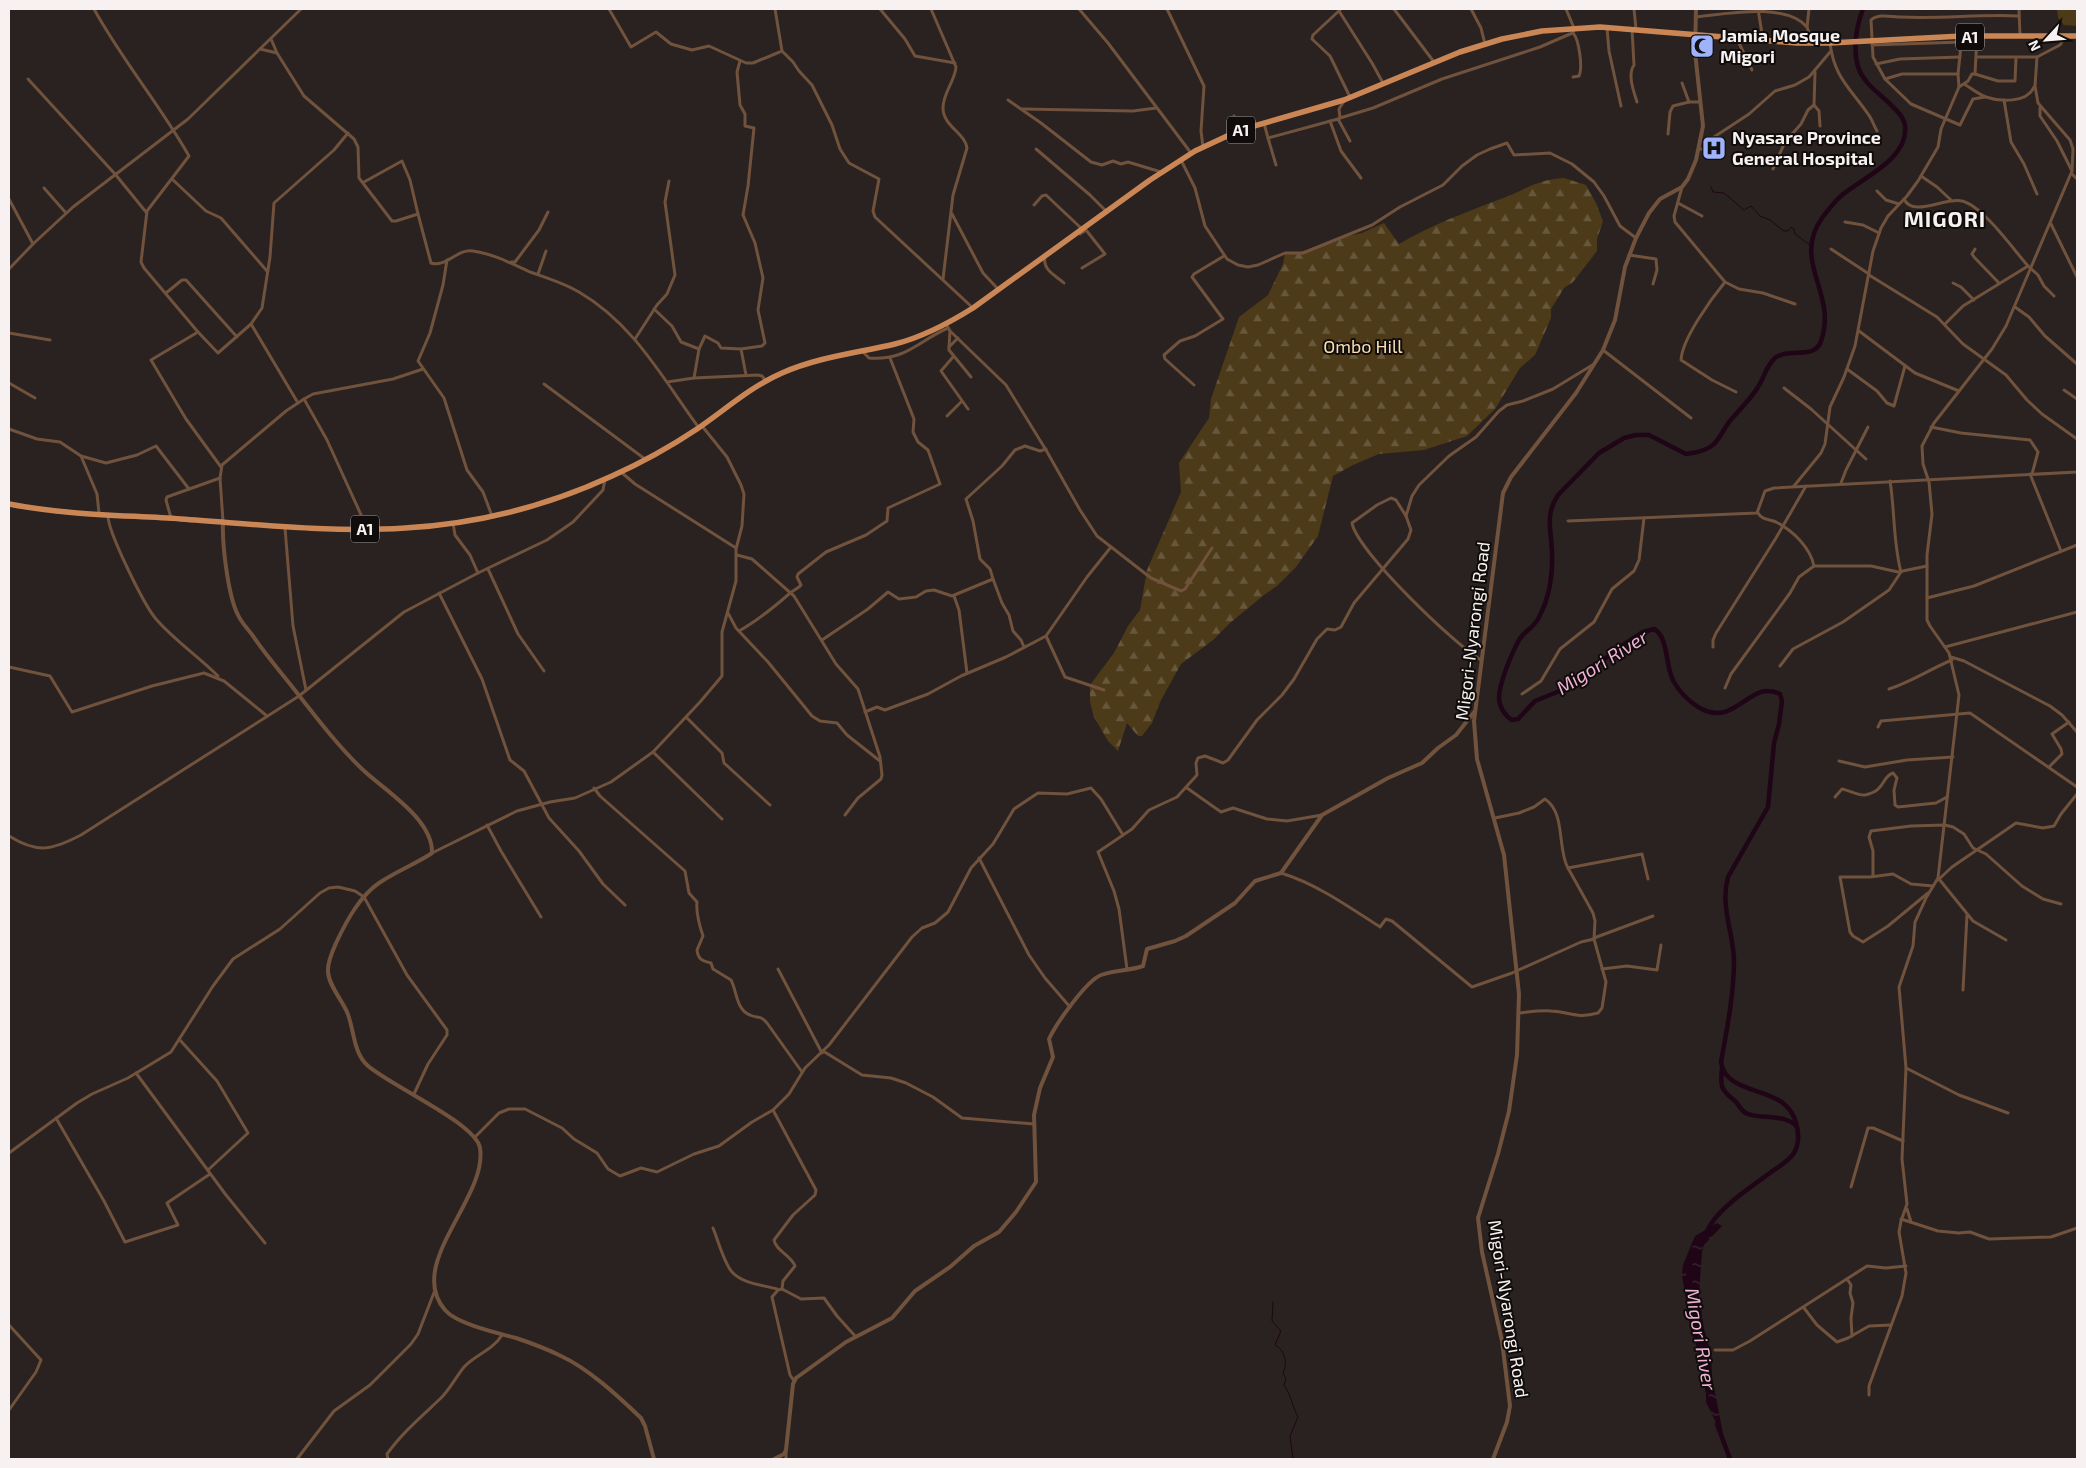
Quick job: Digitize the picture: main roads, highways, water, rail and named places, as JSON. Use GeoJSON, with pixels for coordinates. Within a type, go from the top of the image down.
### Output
{"type":"FeatureCollection","features":[{"type":"Feature","properties":{"kind":"highway","name":"A1"},"geometry":{"type":"LineString","coordinates":[[9,504],[58,510],[223,522],[367,529],[406,528],[453,523],[492,516],[552,500],[605,479],[646,459],[700,427],[766,381],[808,363],[905,341],[948,328],[1045,255],[1161,172],[1202,147],[1240,130],[1347,99],[1434,62],[1485,44],[1530,33],[1606,27],[1634,28],[1737,39],[1830,44],[1977,37],[2077,36]]}},
{"type":"Feature","properties":{"kind":"water"},"geometry":{"type":"Polygon","coordinates":[[[1717,1223],[1722,1226],[1704,1245],[1702,1252],[1699,1295],[1704,1329],[1711,1352],[1712,1377],[1724,1439],[1706,1402],[1682,1276],[1683,1265],[1695,1236],[1717,1223]]]}},
{"type":"Feature","properties":{"kind":"waterway","name":"Migori River"},"geometry":{"type":"LineString","coordinates":[[1707,1232],[1711,1224],[1725,1208],[1789,1159],[1796,1150],[1798,1142],[1796,1123],[1789,1108],[1776,1099],[1730,1079],[1724,1071],[1721,1062],[1730,1011],[1734,973],[1733,949],[1725,898],[1726,888],[1728,877],[1768,807],[1774,743],[1782,701],[1780,694],[1769,691],[1759,693],[1732,709],[1722,712],[1711,712],[1698,707],[1685,696],[1674,682],[1669,669],[1665,646],[1659,633],[1654,629],[1643,632],[1620,647],[1567,688],[1535,701],[1518,719],[1512,720],[1509,718],[1501,707],[1499,701],[1501,684],[1516,646],[1521,637],[1537,620],[1548,595],[1552,562],[1550,517],[1558,495],[1599,453],[1624,438],[1636,435],[1649,435],[1686,454],[1708,448],[1716,442],[1729,422],[1755,392],[1769,365],[1775,358],[1787,353],[1808,352],[1818,347],[1825,324],[1824,308],[1811,249],[1814,234],[1822,218],[1837,200],[1892,158],[1900,148],[1904,138],[1905,126],[1901,116],[1868,84],[1861,74],[1858,65],[1855,46],[1863,9]]}},
{"type":"Feature","properties":{"kind":"waterway"},"geometry":{"type":"LineString","coordinates":[[1711,187],[1713,192],[1724,193],[1744,210],[1751,206],[1760,216],[1770,220],[1784,231],[1788,231],[1791,227],[1794,229],[1795,234],[1810,245]]}},
{"type":"Feature","properties":{"kind":"waterway"},"geometry":{"type":"LineString","coordinates":[[1722,1069],[1722,1087],[1744,1112],[1781,1118],[1793,1123],[1797,1127]]}},
{"type":"Feature","properties":{"kind":"waterway"},"geometry":{"type":"LineString","coordinates":[[1273,1302],[1272,1321],[1281,1331],[1275,1345],[1285,1357],[1283,1373],[1286,1379],[1284,1385],[1298,1417],[1290,1436],[1293,1459]]}},
{"type":"Feature","properties":{"kind":"waterway","name":"Migori River"},"geometry":{"type":"LineString","coordinates":[[1717,1424],[1730,1459]]}},
{"type":"Feature","properties":{"kind":"place","name":"Jamia Mosque Migori"},"geometry":{"type":"Point","coordinates":[1702,46]}},
{"type":"Feature","properties":{"kind":"place","name":"Nyasare Province General Hospital"},"geometry":{"type":"Point","coordinates":[1714,148]}},
{"type":"Feature","properties":{"kind":"district","name":"MIGORI"},"geometry":{"type":"Point","coordinates":[1945,219]}},
{"type":"Feature","properties":{"kind":"park label","name":"Ombo Hill"},"geometry":{"type":"Point","coordinates":[1363,347]}}]}
